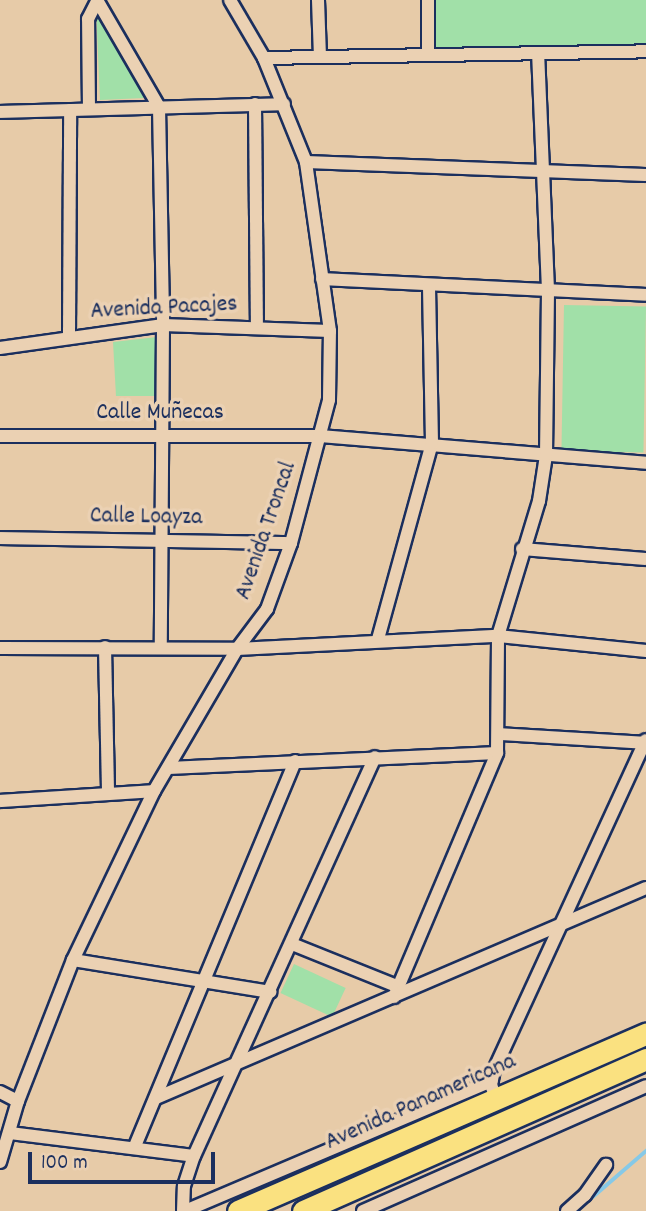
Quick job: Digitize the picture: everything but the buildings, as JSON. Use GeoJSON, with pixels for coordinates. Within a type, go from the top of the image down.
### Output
{"type":"FeatureCollection","features":[{"type":"Feature","properties":{"kind":"highway","name":"Avenida Panamericana"},"geometry":{"type":"LineString","coordinates":[[238,1211],[494,1089],[646,1034]]}},
{"type":"Feature","properties":{"kind":"highway"},"geometry":{"type":"LineString","coordinates":[[303,1211],[646,1059]]}},
{"type":"Feature","properties":{"kind":"street"},"geometry":{"type":"LineString","coordinates":[[97,0],[159,107],[163,325],[161,647]]}},
{"type":"Feature","properties":{"kind":"street"},"geometry":{"type":"LineString","coordinates":[[89,109],[88,19],[97,0]]}},
{"type":"Feature","properties":{"kind":"street","name":"Avenida Troncal"},"geometry":{"type":"LineString","coordinates":[[0,1162],[18,1101],[73,960],[154,791],[237,649],[267,609],[290,543],[320,436],[332,374],[330,331],[306,162],[264,58],[230,0]]}},
{"type":"Feature","properties":{"kind":"street"},"geometry":{"type":"LineString","coordinates":[[318,0],[320,56]]}},
{"type":"Feature","properties":{"kind":"street"},"geometry":{"type":"LineString","coordinates":[[428,0],[428,54]]}},
{"type":"Feature","properties":{"kind":"street"},"geometry":{"type":"LineString","coordinates":[[264,58],[646,51]]}},
{"type":"Feature","properties":{"kind":"street"},"geometry":{"type":"LineString","coordinates":[[397,992],[497,753],[498,635],[522,549],[539,501],[546,455],[548,290],[538,54]]}},
{"type":"Feature","properties":{"kind":"street"},"geometry":{"type":"LineString","coordinates":[[255,104],[257,325]]}},
{"type":"Feature","properties":{"kind":"street"},"geometry":{"type":"LineString","coordinates":[[0,112],[284,104]]}},
{"type":"Feature","properties":{"kind":"street"},"geometry":{"type":"LineString","coordinates":[[69,335],[71,110]]}},
{"type":"Feature","properties":{"kind":"street"},"geometry":{"type":"LineString","coordinates":[[306,162],[646,175]]}},
{"type":"Feature","properties":{"kind":"street"},"geometry":{"type":"LineString","coordinates":[[322,279],[646,295]]}},
{"type":"Feature","properties":{"kind":"street"},"geometry":{"type":"LineString","coordinates":[[378,639],[432,443],[429,285]]}},
{"type":"Feature","properties":{"kind":"street","name":"Avenida Pacajes"},"geometry":{"type":"LineString","coordinates":[[0,348],[69,335],[163,325],[257,325],[330,331]]}},
{"type":"Feature","properties":{"kind":"street","name":"Calle Muñecas"},"geometry":{"type":"LineString","coordinates":[[0,436],[320,436],[432,443],[646,463]]}},
{"type":"Feature","properties":{"kind":"street","name":"Calle Loayza"},"geometry":{"type":"LineString","coordinates":[[0,538],[160,538],[290,543]]}},
{"type":"Feature","properties":{"kind":"street"},"geometry":{"type":"LineString","coordinates":[[522,549],[646,559]]}},
{"type":"Feature","properties":{"kind":"street"},"geometry":{"type":"LineString","coordinates":[[0,648],[237,649],[378,639],[498,635],[646,651]]}},
{"type":"Feature","properties":{"kind":"street"},"geometry":{"type":"LineString","coordinates":[[105,647],[108,793]]}},
{"type":"Feature","properties":{"kind":"street"},"geometry":{"type":"LineString","coordinates":[[375,757],[240,1062],[194,1156],[184,1186],[184,1211],[494,1089],[560,927],[646,742],[499,734]]}},
{"type":"Feature","properties":{"kind":"street"},"geometry":{"type":"LineString","coordinates":[[169,768],[497,753]]}},
{"type":"Feature","properties":{"kind":"street"},"geometry":{"type":"LineString","coordinates":[[135,1146],[295,761]]}},
{"type":"Feature","properties":{"kind":"street"},"geometry":{"type":"LineString","coordinates":[[0,801],[154,791]]}},
{"type":"Feature","properties":{"kind":"street"},"geometry":{"type":"LineString","coordinates":[[156,1098],[397,992],[560,927],[646,888]]}},
{"type":"Feature","properties":{"kind":"street"},"geometry":{"type":"LineString","coordinates":[[292,944],[397,992]]}},
{"type":"Feature","properties":{"kind":"street"},"geometry":{"type":"LineString","coordinates":[[73,960],[206,978],[270,992]]}},
{"type":"Feature","properties":{"kind":"street","name":"Avenida Panamericana"},"geometry":{"type":"LineString","coordinates":[[625,1043],[646,1023]]}},
{"type":"Feature","properties":{"kind":"street"},"geometry":{"type":"LineString","coordinates":[[364,1185],[370,1210],[646,1086]]}},
{"type":"Feature","properties":{"kind":"street"},"geometry":{"type":"LineString","coordinates":[[0,1092],[18,1101]]}},
{"type":"Feature","properties":{"kind":"street"},"geometry":{"type":"LineString","coordinates":[[10,1133],[135,1146],[194,1156]]}},
{"type":"Feature","properties":{"kind":"street"},"geometry":{"type":"LineString","coordinates":[[567,1211],[585,1195],[606,1165]]}},
{"type":"Feature","properties":{"kind":"green space"},"geometry":{"type":"Polygon","coordinates":[[[433,0],[646,0],[646,49],[433,49],[433,0]]]}},
{"type":"Feature","properties":{"kind":"green space"},"geometry":{"type":"Polygon","coordinates":[[[96,8],[144,98],[100,100],[96,8]]]}},
{"type":"Feature","properties":{"kind":"green space"},"geometry":{"type":"Polygon","coordinates":[[[564,305],[646,306],[643,452],[561,451],[564,305]]]}},
{"type":"Feature","properties":{"kind":"green space"},"geometry":{"type":"Polygon","coordinates":[[[157,337],[156,396],[116,396],[113,342],[157,337]]]}},
{"type":"Feature","properties":{"kind":"green space"},"geometry":{"type":"Polygon","coordinates":[[[294,964],[346,988],[332,1017],[280,993],[294,964]]]}},
{"type":"Feature","properties":{"kind":"waterway"},"geometry":{"type":"LineString","coordinates":[[587,1202],[646,1151]]}}]}
